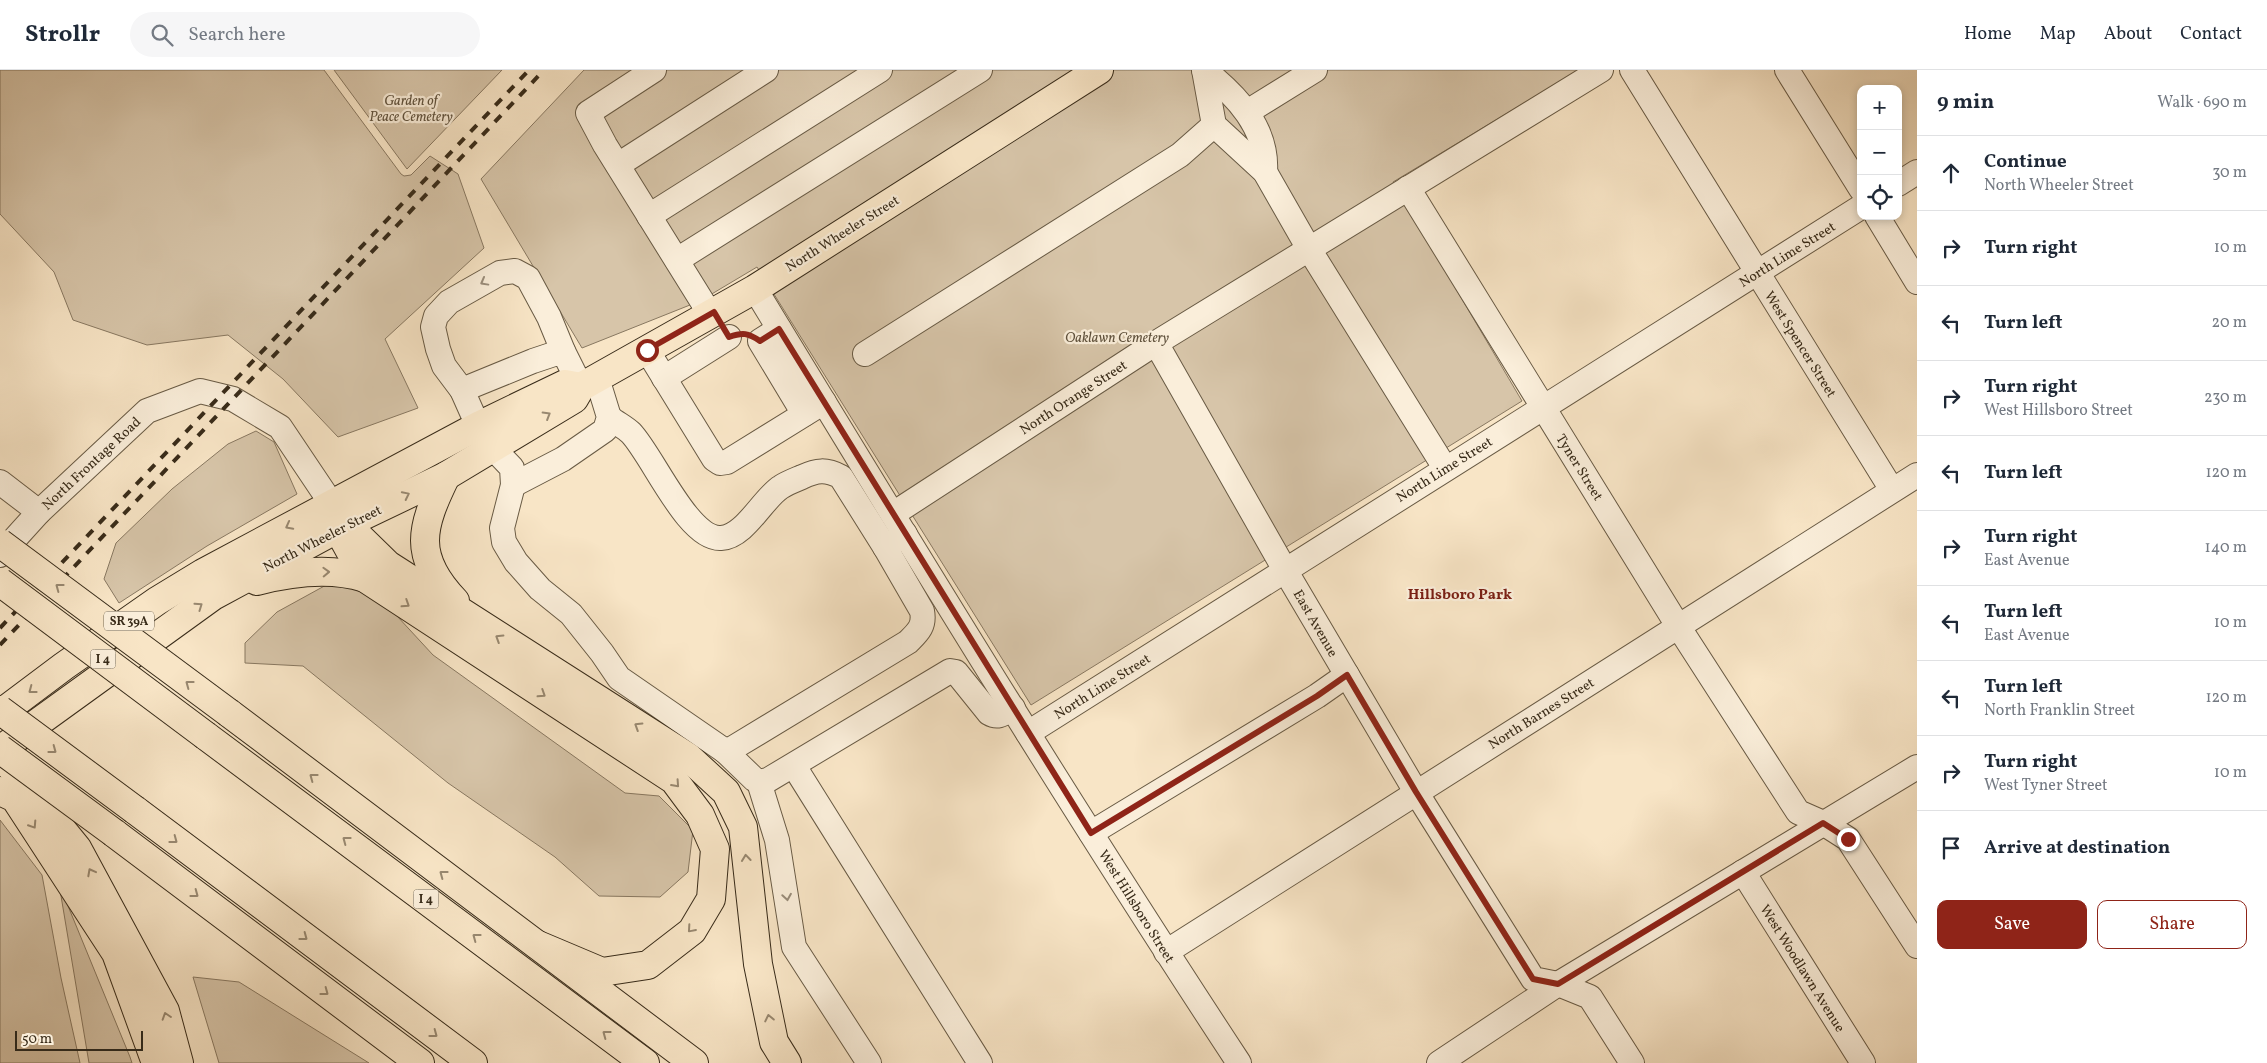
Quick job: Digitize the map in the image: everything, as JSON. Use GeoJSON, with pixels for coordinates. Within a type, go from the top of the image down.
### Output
{"type":"FeatureCollection","features":[{"type":"Feature","properties":{"kind":"main road","name":"North Wheeler Street"},"geometry":{"type":"LineString","coordinates":[[0,714],[64,666],[157,601],[195,578],[339,514],[485,437],[574,399],[595,380],[754,289],[1099,70]]}},
{"type":"Feature","properties":{"kind":"main road","name":"North Wheeler Street"},"geometry":{"type":"LineString","coordinates":[[0,751],[67,700],[226,588],[339,514],[446,476],[485,437]]}},
{"type":"Feature","properties":{"kind":"main road"},"geometry":{"type":"LineString","coordinates":[[446,476],[430,508],[425,531],[426,550],[430,566],[439,584],[477,624]]}},
{"type":"Feature","properties":{"kind":"main road"},"geometry":{"type":"LineString","coordinates":[[339,514],[343,538],[366,578]]}},
{"type":"Feature","properties":{"kind":"main road"},"geometry":{"type":"LineString","coordinates":[[339,514],[388,565],[477,624],[688,757],[726,792],[743,827],[758,964],[774,1042],[787,1063]]}},
{"type":"Feature","properties":{"kind":"main road"},"geometry":{"type":"LineString","coordinates":[[0,544],[694,1063]]}},
{"type":"Feature","properties":{"kind":"main road"},"geometry":{"type":"LineString","coordinates":[[226,588],[298,573],[342,571],[366,578],[674,780],[700,815],[715,849],[711,899],[692,931],[648,965],[602,972],[538,946]]}},
{"type":"Feature","properties":{"kind":"main road","name":"I 4"},"geometry":{"type":"LineString","coordinates":[[0,582],[645,1063]]}},
{"type":"Feature","properties":{"kind":"main road"},"geometry":{"type":"LineString","coordinates":[[0,710],[473,1063]]}},
{"type":"Feature","properties":{"kind":"main road"},"geometry":{"type":"LineString","coordinates":[[0,751],[114,833],[420,1063]]}},
{"type":"Feature","properties":{"kind":"main road"},"geometry":{"type":"LineString","coordinates":[[0,751],[77,848],[165,1011],[180,1063]]}},
{"type":"Feature","properties":{"kind":"main road"},"geometry":{"type":"LineString","coordinates":[[5,790],[116,953],[156,1063]]}},
{"type":"Feature","properties":{"kind":"street"},"geometry":{"type":"LineString","coordinates":[[654,70],[588,113],[677,260],[729,337]]}},
{"type":"Feature","properties":{"kind":"street"},"geometry":{"type":"LineString","coordinates":[[618,165],[766,70]]}},
{"type":"Feature","properties":{"kind":"street"},"geometry":{"type":"LineString","coordinates":[[650,216],[880,70]]}},
{"type":"Feature","properties":{"kind":"street"},"geometry":{"type":"LineString","coordinates":[[677,260],[980,70]]}},
{"type":"Feature","properties":{"kind":"street"},"geometry":{"type":"LineString","coordinates":[[1204,70],[1230,91],[1251,118],[1266,157],[1265,172]]}},
{"type":"Feature","properties":{"kind":"street"},"geometry":{"type":"LineString","coordinates":[[1204,70],[1214,125],[1265,172],[1309,249],[1445,468]]}},
{"type":"Feature","properties":{"kind":"street"},"geometry":{"type":"LineString","coordinates":[[1251,118],[1252,109],[1315,70]]}},
{"type":"Feature","properties":{"kind":"street"},"geometry":{"type":"LineString","coordinates":[[1408,188],[1601,70]]}},
{"type":"Feature","properties":{"kind":"street","name":"West Spencer Street"},"geometry":{"type":"LineString","coordinates":[[1632,70],[1892,490]]}},
{"type":"Feature","properties":{"kind":"street"},"geometry":{"type":"LineString","coordinates":[[1787,70],[1857,184]]}},
{"type":"Feature","properties":{"kind":"street"},"geometry":{"type":"LineString","coordinates":[[865,354],[1180,155],[1214,125]]}},
{"type":"Feature","properties":{"kind":"street"},"geometry":{"type":"LineString","coordinates":[[1902,181],[1917,172]]}},
{"type":"Feature","properties":{"kind":"street","name":"North Orange Street"},"geometry":{"type":"LineString","coordinates":[[893,514],[1156,344],[1408,188]]}},
{"type":"Feature","properties":{"kind":"street","name":"Tyner Street"},"geometry":{"type":"LineString","coordinates":[[1408,188],[1678,626],[1798,812],[1823,823],[1848,839],[1917,946]]}},
{"type":"Feature","properties":{"kind":"street","name":"North Lime Street"},"geometry":{"type":"LineString","coordinates":[[1028,733],[1543,406],[1857,210]]}},
{"type":"Feature","properties":{"kind":"street"},"geometry":{"type":"LineString","coordinates":[[1879,220],[1917,282]]}},
{"type":"Feature","properties":{"kind":"street"},"geometry":{"type":"LineString","coordinates":[[725,751],[733,748],[908,642],[922,629],[924,618],[922,611],[842,477],[830,471],[817,471],[780,487],[762,508],[735,532],[721,538],[708,535],[689,521],[631,434],[609,417],[595,380],[563,351],[549,317],[528,278],[515,271],[500,273],[449,302],[436,316],[433,327],[444,366],[462,390],[485,437],[512,468],[513,485],[502,528],[504,542],[516,562],[540,589],[571,614],[619,678],[725,751],[759,782],[777,840],[794,947],[868,1063]]}},
{"type":"Feature","properties":{"kind":"street","name":"West Hillsboro Street"},"geometry":{"type":"LineString","coordinates":[[754,289],[769,335],[824,402],[1028,733],[1166,952],[1239,1063]]}},
{"type":"Feature","properties":{"kind":"street"},"geometry":{"type":"LineString","coordinates":[[664,378],[729,337],[741,333],[769,335],[804,414]]}},
{"type":"Feature","properties":{"kind":"street","name":"East Avenue"},"geometry":{"type":"LineString","coordinates":[[1156,344],[1285,570],[1416,792],[1533,979],[1558,984],[1590,997],[1632,1063]]}},
{"type":"Feature","properties":{"kind":"street"},"geometry":{"type":"LineString","coordinates":[[647,350],[714,459],[720,463],[727,462],[824,402]]}},
{"type":"Feature","properties":{"kind":"street"},"geometry":{"type":"LineString","coordinates":[[462,390],[563,351]]}},
{"type":"Feature","properties":{"kind":"street","name":"North Frontage Road"},"geometry":{"type":"LineString","coordinates":[[0,555],[39,512],[147,411],[200,391],[233,399],[280,427],[339,514]]}},
{"type":"Feature","properties":{"kind":"street"},"geometry":{"type":"LineString","coordinates":[[513,485],[542,471],[605,430],[609,417]]}},
{"type":"Feature","properties":{"kind":"street","name":"North Barnes Street"},"geometry":{"type":"LineString","coordinates":[[1166,952],[1917,475]]}},
{"type":"Feature","properties":{"kind":"street"},"geometry":{"type":"LineString","coordinates":[[0,482],[39,512]]}},
{"type":"Feature","properties":{"kind":"street"},"geometry":{"type":"LineString","coordinates":[[885,547],[905,534]]}},
{"type":"Feature","properties":{"kind":"street"},"geometry":{"type":"LineString","coordinates":[[759,782],[768,780],[794,766],[950,671],[956,672],[984,707],[994,716],[999,716],[1013,708]]}},
{"type":"Feature","properties":{"kind":"street"},"geometry":{"type":"LineString","coordinates":[[1091,833],[1317,696],[1347,675]]}},
{"type":"Feature","properties":{"kind":"street"},"geometry":{"type":"LineString","coordinates":[[794,766],[980,1063]]}},
{"type":"Feature","properties":{"kind":"street"},"geometry":{"type":"LineString","coordinates":[[1439,1063],[1558,984],[1917,766]]}},
{"type":"Feature","properties":{"kind":"street","name":"West Woodlawn Avenue"},"geometry":{"type":"LineString","coordinates":[[1743,872],[1863,1063]]}},
{"type":"Feature","properties":{"kind":"green space"},"geometry":{"type":"Polygon","coordinates":[[[0,70],[324,70],[401,174],[404,176],[411,175],[430,156],[458,174],[484,248],[385,339],[418,408],[338,437],[283,379],[228,335],[147,345],[73,320],[54,272],[0,214],[0,70]]]}},
{"type":"Feature","properties":{"kind":"green space","name":"Garden of Peace Cemetery"},"geometry":{"type":"Polygon","coordinates":[[[334,70],[502,70],[407,169],[334,70]]]}},
{"type":"Feature","properties":{"kind":"green space","name":"Oaklawn Cemetery"},"geometry":{"type":"Polygon","coordinates":[[[584,70],[1579,70],[1393,182],[1522,401],[1031,705],[757,267],[700,301],[582,348],[481,179],[584,70]]]}},
{"type":"Feature","properties":{"kind":"green space"},"geometry":{"type":"Polygon","coordinates":[[[256,431],[274,442],[297,494],[207,546],[119,603],[104,579],[116,543],[172,489],[228,444],[256,431]]]}},
{"type":"Feature","properties":{"kind":"green space"},"geometry":{"type":"Polygon","coordinates":[[[328,584],[362,589],[397,616],[433,655],[625,793],[659,796],[693,830],[688,872],[660,897],[599,896],[555,857],[448,783],[303,666],[245,663],[245,643],[277,612],[328,584]]]}},
{"type":"Feature","properties":{"kind":"green space"},"geometry":{"type":"Polygon","coordinates":[[[0,820],[42,875],[61,978],[80,1063],[0,1063],[0,820]]]}},
{"type":"Feature","properties":{"kind":"green space"},"geometry":{"type":"Polygon","coordinates":[[[59,884],[130,1057],[132,1063],[89,1063],[59,884]]]}},
{"type":"Feature","properties":{"kind":"green space"},"geometry":{"type":"Polygon","coordinates":[[[193,977],[239,982],[369,1063],[219,1063],[193,977]]]}},
{"type":"Feature","properties":{"kind":"railway"},"geometry":{"type":"LineString","coordinates":[[0,628],[529,70]]}},
{"type":"Feature","properties":{"kind":"railway"},"geometry":{"type":"LineString","coordinates":[[0,645],[544,70]]}},
{"type":"Feature","properties":{"kind":"district","name":"Hillsboro Park"},"geometry":{"type":"Point","coordinates":[1460,594]}},
{"type":"Feature","properties":{"kind":"route"},"geometry":{"type":"LineString","coordinates":[[647,350],[714,312],[729,337],[741,333],[748,334],[760,341],[779,329],[1091,833],[1248,736],[1317,696],[1347,675],[1416,792],[1533,979],[1558,984],[1823,823],[1848,839]]}}]}
